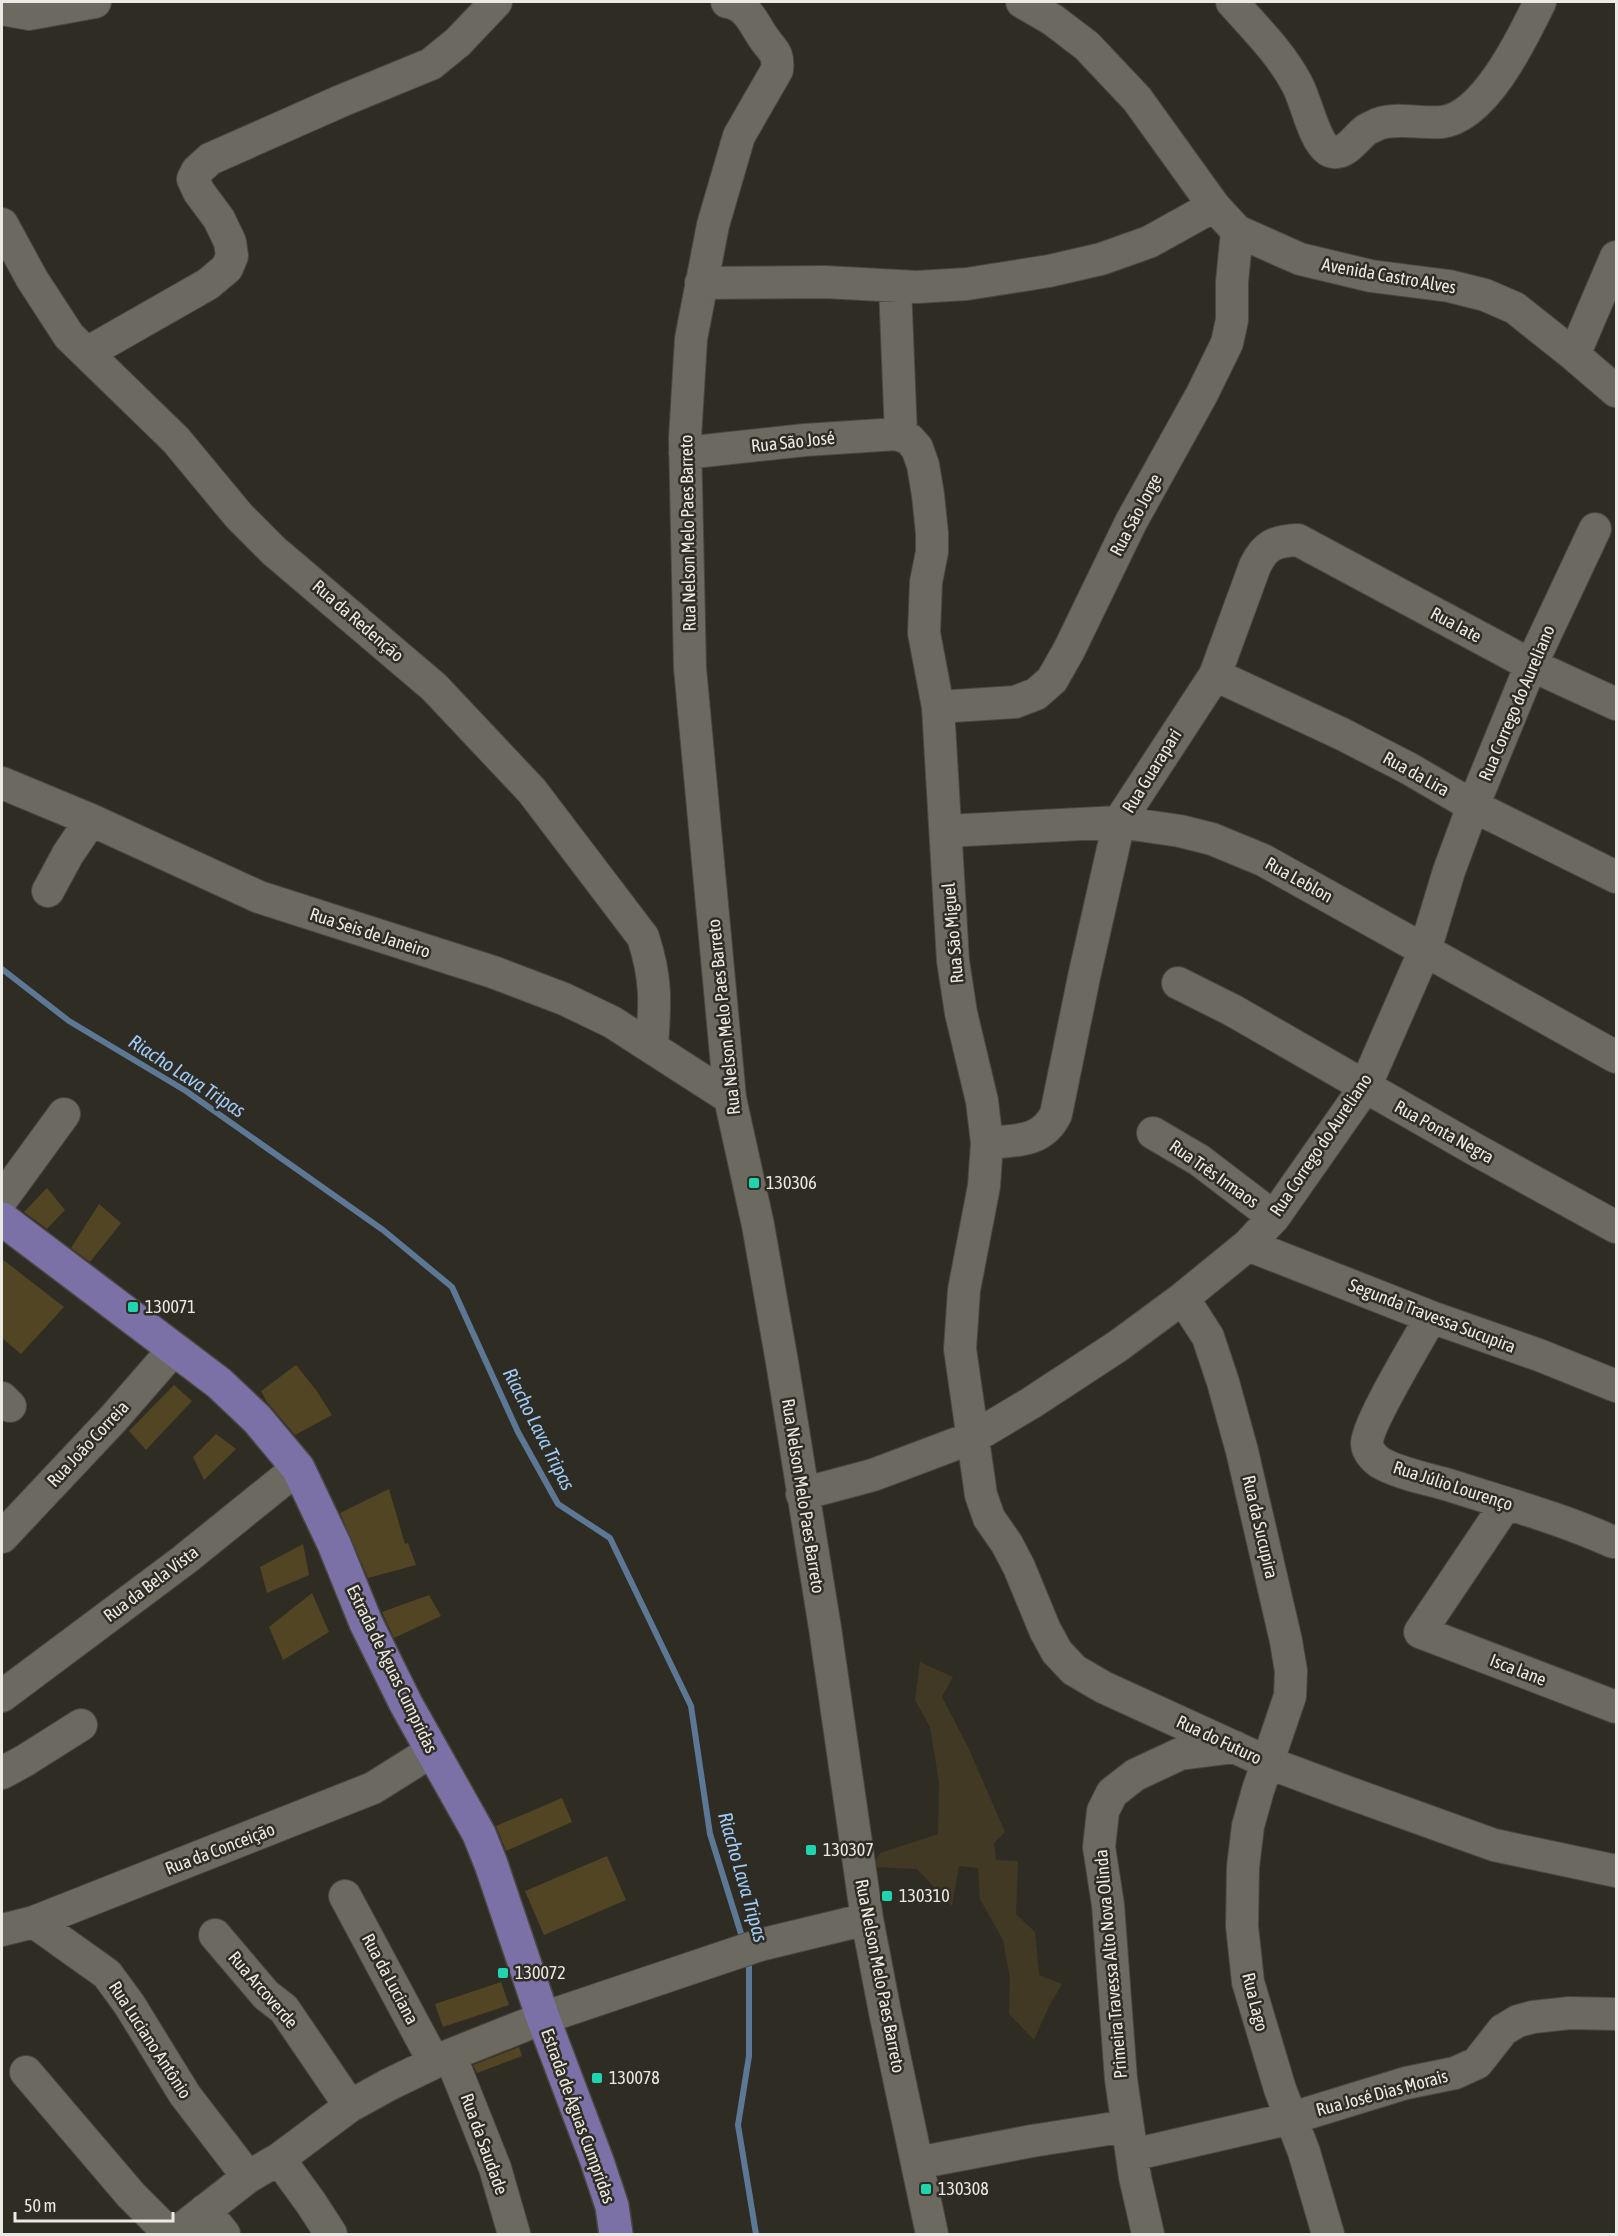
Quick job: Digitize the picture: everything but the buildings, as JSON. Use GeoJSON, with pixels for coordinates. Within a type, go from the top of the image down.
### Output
{"type":"FeatureCollection","features":[{"type":"Feature","properties":{"kind":"main road","name":"Estrada de Águas Cumpridas"},"geometry":{"type":"LineString","coordinates":[[2,1218],[241,1402],[298,1468],[334,1544],[366,1623],[406,1704],[479,1834],[543,2018],[597,2161],[612,2206],[616,2235]]}},
{"type":"Feature","properties":{"kind":"street"},"geometry":{"type":"LineString","coordinates":[[2,9],[29,14],[95,2]]}},
{"type":"Feature","properties":{"kind":"street"},"geometry":{"type":"LineString","coordinates":[[87,353],[208,284],[226,268],[232,256],[230,242],[219,219],[199,192],[193,179],[196,171],[210,159],[431,64],[459,42],[496,2]]}},
{"type":"Feature","properties":{"kind":"street","name":"Rua Nelson Melo Paes Barreto"},"geometry":{"type":"LineString","coordinates":[[727,2],[734,3],[752,16],[764,38],[775,51],[778,60],[777,70],[739,136],[713,225],[691,339],[685,453],[690,668],[730,1098],[758,1226],[827,1640],[867,1919],[932,2235]]}},
{"type":"Feature","properties":{"kind":"street"},"geometry":{"type":"LineString","coordinates":[[1232,2],[1277,52],[1298,85],[1318,135],[1326,148],[1332,152],[1343,150],[1366,130],[1381,123],[1443,122],[1459,117],[1484,96],[1519,44],[1540,2]]}},
{"type":"Feature","properties":{"kind":"street","name":"Avenida Castro Alves"},"geometry":{"type":"LineString","coordinates":[[1035,6],[1087,46],[1137,99],[1214,206],[1237,231],[1300,260],[1371,276],[1449,286],[1485,295],[1515,308],[1617,391]]}},
{"type":"Feature","properties":{"kind":"street"},"geometry":{"type":"LineString","coordinates":[[701,283],[825,282],[917,287],[967,284],[1101,260],[1149,242],[1214,206]]}},
{"type":"Feature","properties":{"kind":"street","name":"Rua da Redenção"},"geometry":{"type":"LineString","coordinates":[[2,224],[32,279],[69,336],[176,440],[239,516],[274,551],[434,687],[532,790],[643,937],[651,962],[655,993],[652,1046]]}},
{"type":"Feature","properties":{"kind":"street","name":"Rua São Jorge"},"geometry":{"type":"LineString","coordinates":[[938,707],[1016,702],[1036,694],[1052,680],[1070,650],[1131,522],[1202,394],[1227,343],[1232,320],[1232,282],[1237,231]]}},
{"type":"Feature","properties":{"kind":"street"},"geometry":{"type":"LineString","coordinates":[[1575,355],[1617,257]]}},
{"type":"Feature","properties":{"kind":"street"},"geometry":{"type":"LineString","coordinates":[[896,286],[901,435]]}},
{"type":"Feature","properties":{"kind":"street","name":"Rua São Miguel"},"geometry":{"type":"LineString","coordinates":[[901,435],[909,439],[917,448],[923,465],[928,495],[932,552],[926,582],[924,633],[938,707],[947,831],[948,907],[961,1013],[982,1101],[987,1143],[984,1186],[964,1290],[960,1349],[974,1437]]}},
{"type":"Feature","properties":{"kind":"street","name":"Rua São José"},"geometry":{"type":"LineString","coordinates":[[685,453],[805,440],[901,435]]}},
{"type":"Feature","properties":{"kind":"street","name":"Rua Corrego do Aureliano"},"geometry":{"type":"LineString","coordinates":[[802,1494],[873,1475],[974,1437],[1118,1346],[1183,1298],[1248,1245],[1274,1217],[1365,1087],[1425,950],[1449,871],[1473,806],[1531,665],[1595,528]]}},
{"type":"Feature","properties":{"kind":"street","name":"Rua Iate"},"geometry":{"type":"LineString","coordinates":[[1298,540],[1531,665],[1617,704]]}},
{"type":"Feature","properties":{"kind":"street","name":"Rua Guarapari"},"geometry":{"type":"LineString","coordinates":[[987,1143],[1030,1138],[1051,1126],[1065,1078],[1084,977],[1119,822],[1215,675],[1262,553],[1271,545],[1298,540]]}},
{"type":"Feature","properties":{"kind":"street","name":"Rua da Lira"},"geometry":{"type":"LineString","coordinates":[[1215,675],[1370,748],[1473,806],[1617,877]]}},
{"type":"Feature","properties":{"kind":"street","name":"Rua Seis de Janeiro"},"geometry":{"type":"LineString","coordinates":[[2,783],[91,820],[259,897],[493,972],[564,999],[612,1022],[730,1098]]}},
{"type":"Feature","properties":{"kind":"street"},"geometry":{"type":"LineString","coordinates":[[48,891],[68,854],[91,820]]}},
{"type":"Feature","properties":{"kind":"street","name":"Rua Leblon"},"geometry":{"type":"LineString","coordinates":[[947,831],[1119,822],[1180,831],[1212,839],[1263,860],[1617,1057]]}},
{"type":"Feature","properties":{"kind":"street","name":"Rua Ponta Negra"},"geometry":{"type":"LineString","coordinates":[[1178,983],[1232,1010],[1617,1227]]}},
{"type":"Feature","properties":{"kind":"street"},"geometry":{"type":"LineString","coordinates":[[2,1199],[64,1114]]}},
{"type":"Feature","properties":{"kind":"street","name":"Rua Três Irmaos"},"geometry":{"type":"LineString","coordinates":[[1153,1133],[1199,1160],[1274,1217]]}},
{"type":"Feature","properties":{"kind":"street","name":"Segunda Travessa Sucupira"},"geometry":{"type":"LineString","coordinates":[[1248,1245],[1431,1317],[1539,1355],[1617,1386]]}},
{"type":"Feature","properties":{"kind":"street","name":"Rua da Sucupira"},"geometry":{"type":"LineString","coordinates":[[1183,1298],[1208,1337],[1223,1382],[1242,1451],[1286,1641],[1291,1671],[1290,1696],[1269,1763]]}},
{"type":"Feature","properties":{"kind":"street","name":"Rua Júlio Lourenço"},"geometry":{"type":"LineString","coordinates":[[1431,1317],[1368,1435],[1367,1445],[1371,1454],[1380,1462],[1549,1516],[1613,1542]]}},
{"type":"Feature","properties":{"kind":"street","name":"Rua João Correia"},"geometry":{"type":"LineString","coordinates":[[2,1537],[113,1419],[174,1349]]}},
{"type":"Feature","properties":{"kind":"street","name":"Rua do Futuro"},"geometry":{"type":"LineString","coordinates":[[974,1437],[981,1495],[989,1518],[1007,1544],[1057,1652],[1074,1670],[1103,1687],[1269,1763],[1494,1845],[1617,1870]]}},
{"type":"Feature","properties":{"kind":"street","name":"Rua da Bela Vista"},"geometry":{"type":"LineString","coordinates":[[2,1696],[184,1560],[298,1468]]}},
{"type":"Feature","properties":{"kind":"street","name":"Isca lane"},"geometry":{"type":"LineString","coordinates":[[1506,1504],[1420,1632],[1617,1707]]}},
{"type":"Feature","properties":{"kind":"street"},"geometry":{"type":"LineString","coordinates":[[2,1773],[81,1725]]}},
{"type":"Feature","properties":{"kind":"street","name":"Primeira Travessa Alto Nova Olinda"},"geometry":{"type":"LineString","coordinates":[[1148,2235],[1139,2199],[1121,2079],[1107,1905],[1100,1848],[1103,1811],[1112,1792],[1135,1775],[1180,1754],[1236,1747]]}},
{"type":"Feature","properties":{"kind":"street","name":"Rua da Conceição"},"geometry":{"type":"LineString","coordinates":[[2,1930],[34,1922],[373,1788],[432,1751]]}},
{"type":"Feature","properties":{"kind":"street","name":"Rua Lago"},"geometry":{"type":"LineString","coordinates":[[1269,1763],[1248,1826],[1243,1867],[1242,1926],[1248,1982],[1328,2235]]}},
{"type":"Feature","properties":{"kind":"street","name":"Rua da Luciana"},"geometry":{"type":"LineString","coordinates":[[345,1896],[442,2058]]}},
{"type":"Feature","properties":{"kind":"street"},"geometry":{"type":"LineString","coordinates":[[175,2235],[248,2177],[279,2159],[350,2106],[442,2058],[543,2018],[746,1949],[867,1919]]}},
{"type":"Feature","properties":{"kind":"street","name":"Rua Luciano Antônio"},"geometry":{"type":"LineString","coordinates":[[34,1922],[107,1974],[129,2004],[185,2095],[248,2177]]}},
{"type":"Feature","properties":{"kind":"street","name":"Rua Arcoverde"},"geometry":{"type":"LineString","coordinates":[[215,1935],[266,1995],[284,2009],[350,2106]]}},
{"type":"Feature","properties":{"kind":"street","name":"Rua José Dias Morais"},"geometry":{"type":"LineString","coordinates":[[917,2163],[1010,2145],[1130,2141],[1292,2118],[1406,2083],[1455,2073],[1468,2068],[1477,2063],[1503,2030],[1518,2021],[1570,2013],[1617,2014]]}},
{"type":"Feature","properties":{"kind":"street","name":"Rua da Saudade"},"geometry":{"type":"LineString","coordinates":[[442,2058],[495,2168],[514,2235]]}},
{"type":"Feature","properties":{"kind":"street"},"geometry":{"type":"LineString","coordinates":[[26,2072],[131,2194],[170,2235]]}},
{"type":"Feature","properties":{"kind":"street"},"geometry":{"type":"LineString","coordinates":[[279,2159],[331,2235]]}},
{"type":"Feature","properties":{"kind":"street"},"geometry":{"type":"LineString","coordinates":[[205,2210],[224,2235]]}},
{"type":"Feature","properties":{"kind":"shaded area"},"geometry":{"type":"Polygon","coordinates":[[[920,1662],[953,1677],[942,1697],[968,1747],[1005,1832],[994,1843],[996,1860],[1018,1861],[1016,1914],[1035,1932],[1039,1975],[1062,1984],[1034,2040],[1009,2014],[1010,1979],[1003,1940],[980,1899],[978,1868],[959,1866],[952,1906],[917,1869],[872,1867],[880,1853],[938,1834],[939,1782],[930,1727],[915,1700],[920,1662]]]}},
{"type":"Feature","properties":{"kind":"waterway","name":"Riacho Lava Tripas"},"geometry":{"type":"LineString","coordinates":[[2,969],[69,1021],[186,1091],[383,1230],[452,1287],[518,1432],[558,1504],[610,1538],[691,1706],[710,1834],[743,1940]]}},
{"type":"Feature","properties":{"kind":"waterway","name":"Riacho Lava Tripas"},"geometry":{"type":"LineString","coordinates":[[749,1958],[749,2056],[738,2125],[756,2234]]}},
{"type":"Feature","properties":{"kind":"place","name":"130306"},"geometry":{"type":"Point","coordinates":[754,1183]}},
{"type":"Feature","properties":{"kind":"place","name":"130071"},"geometry":{"type":"Point","coordinates":[133,1307]}},
{"type":"Feature","properties":{"kind":"place","name":"130307"},"geometry":{"type":"Point","coordinates":[811,1850]}},
{"type":"Feature","properties":{"kind":"place","name":"130310"},"geometry":{"type":"Point","coordinates":[887,1896]}},
{"type":"Feature","properties":{"kind":"place","name":"130072"},"geometry":{"type":"Point","coordinates":[503,1973]}},
{"type":"Feature","properties":{"kind":"place","name":"130078"},"geometry":{"type":"Point","coordinates":[597,2078]}},
{"type":"Feature","properties":{"kind":"place","name":"130308"},"geometry":{"type":"Point","coordinates":[926,2189]}}]}
